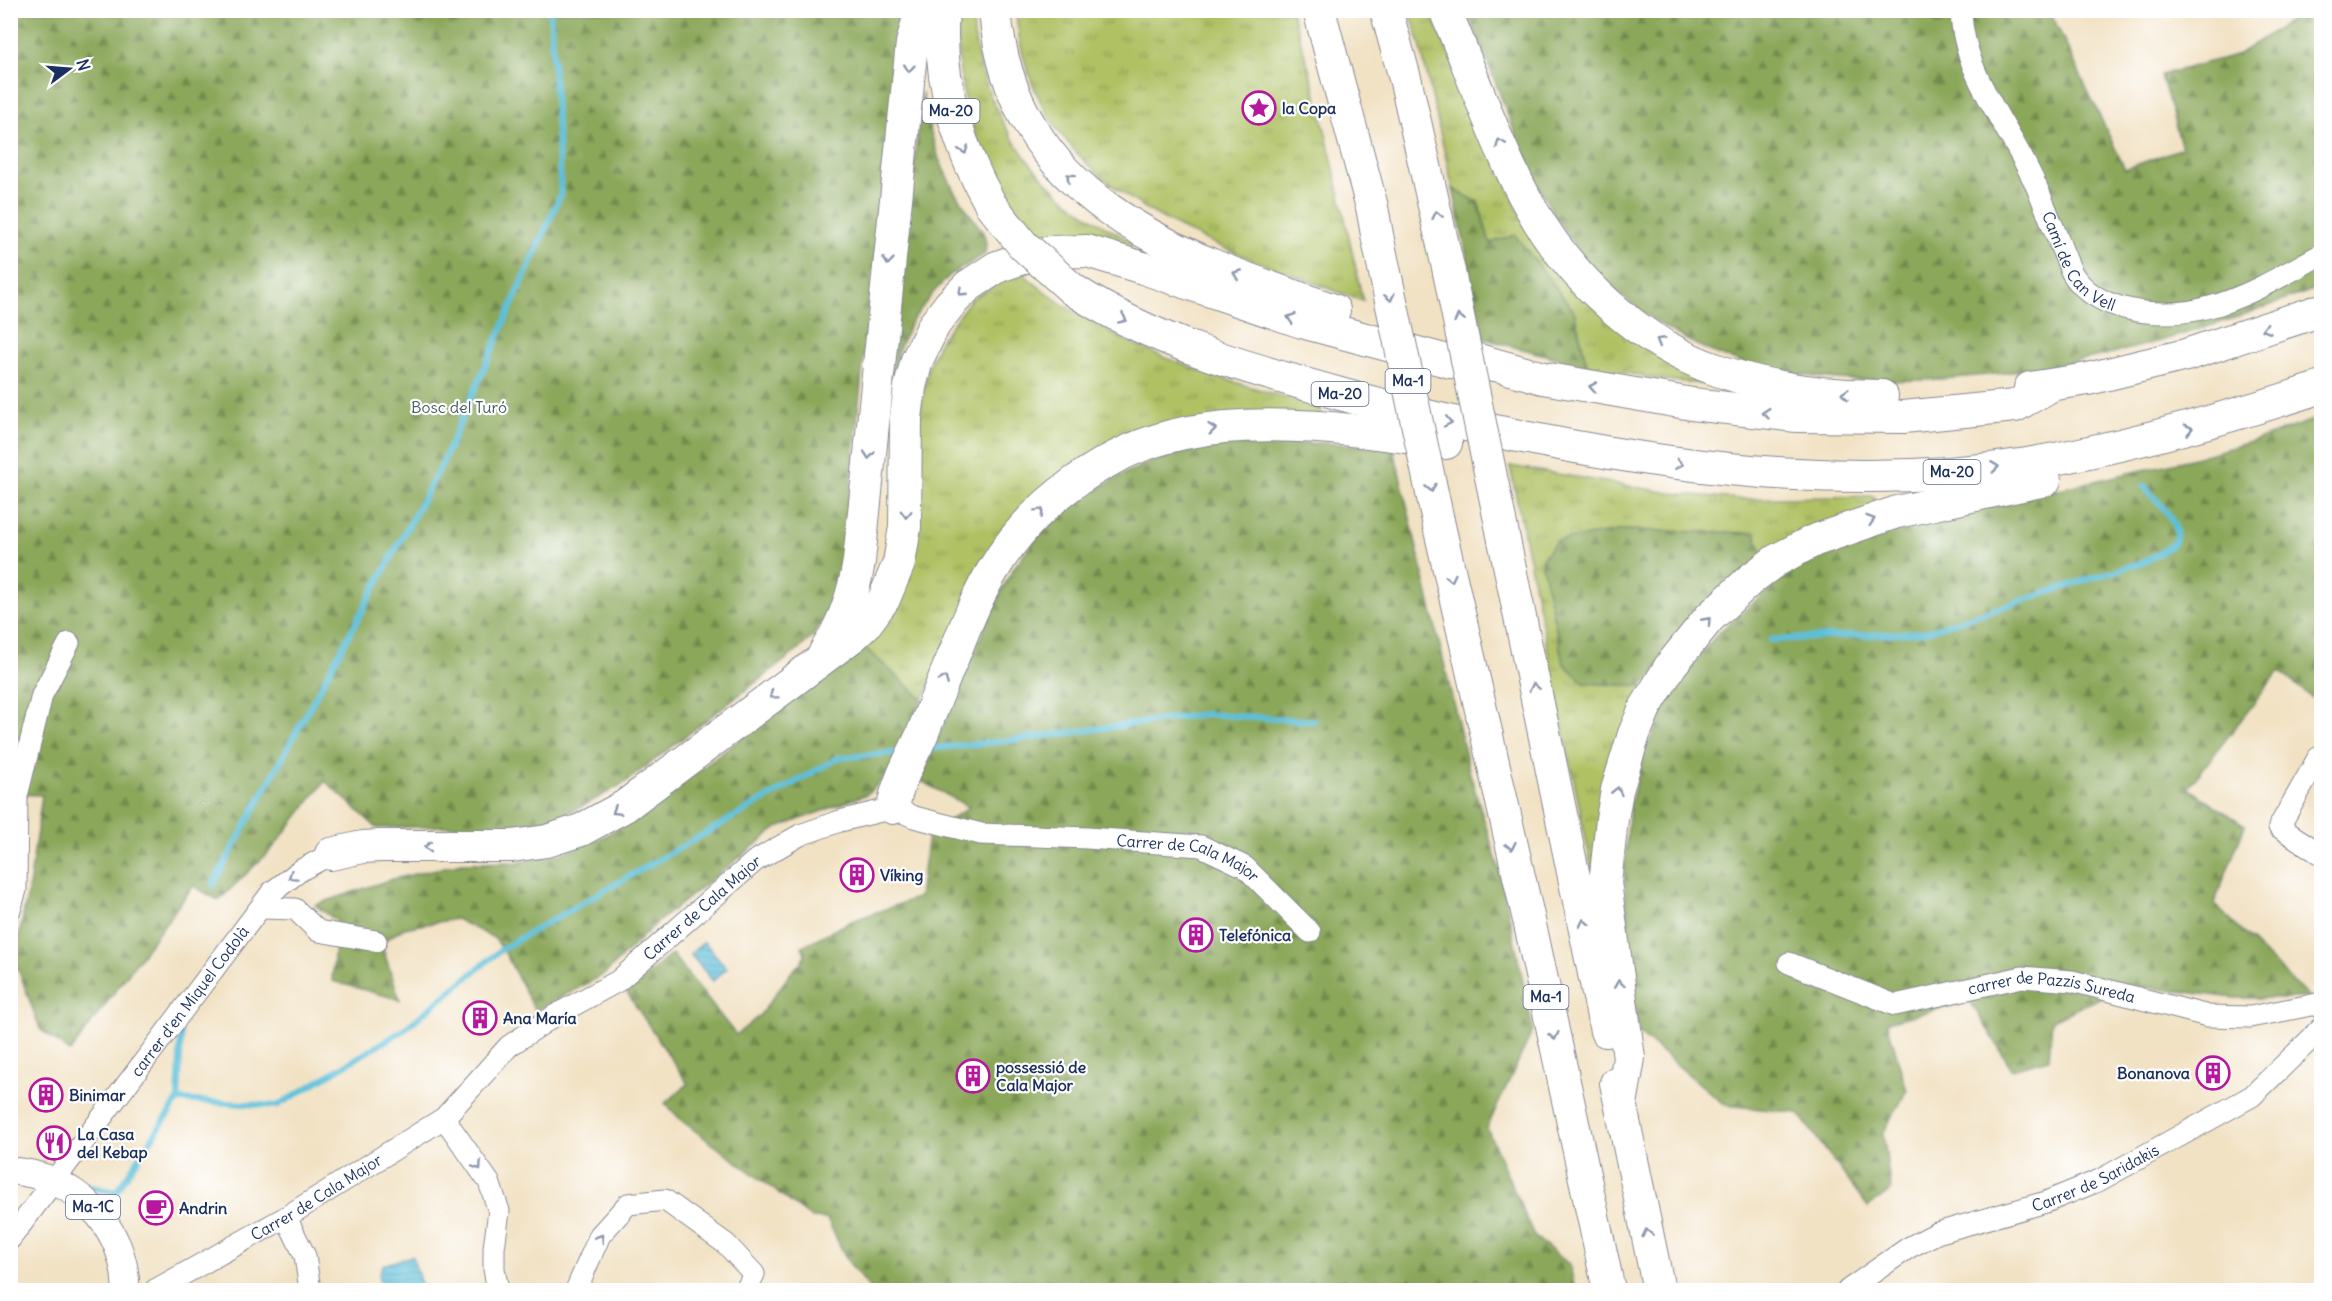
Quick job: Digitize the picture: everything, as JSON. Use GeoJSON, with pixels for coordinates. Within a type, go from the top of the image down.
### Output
{"type":"FeatureCollection","features":[{"type":"Feature","properties":{"kind":"highway"},"geometry":{"type":"LineString","coordinates":[[820,660],[845,614],[859,561],[910,55],[921,10]]}},
{"type":"Feature","properties":{"kind":"highway","name":"Ma-20"},"geometry":{"type":"LineString","coordinates":[[943,10],[942,61],[951,112],[967,159],[991,205],[1023,245],[1072,289],[1115,315],[1157,334],[1249,367],[1443,421],[1621,456],[1702,468],[1769,473],[1885,476],[2026,464],[2132,444],[2229,418],[2322,387]]}},
{"type":"Feature","properties":{"kind":"highway"},"geometry":{"type":"LineString","coordinates":[[995,10],[999,47],[1008,80],[1030,127],[1060,168],[1111,212],[1152,237],[1218,267],[1312,303],[1490,364],[1543,378],[1692,404],[1797,416],[1903,417],[2015,406],[2050,386]]}},
{"type":"Feature","properties":{"kind":"highway"},"geometry":{"type":"LineString","coordinates":[[1304,10],[1349,178],[1372,207]]}},
{"type":"Feature","properties":{"kind":"highway","name":"Ma-1"},"geometry":{"type":"LineString","coordinates":[[1318,10],[1372,207],[1438,521],[1533,938],[1609,1290]]}},
{"type":"Feature","properties":{"kind":"highway"},"geometry":{"type":"LineString","coordinates":[[1386,10],[1409,93],[1449,272],[1659,1290]]}},
{"type":"Feature","properties":{"kind":"highway"},"geometry":{"type":"LineString","coordinates":[[1445,10],[1509,165],[1532,211],[1551,241],[1595,292],[1635,326],[1715,369],[1771,384],[1824,392],[1877,396],[1928,397],[2050,386],[2186,355],[2322,310]]}},
{"type":"Feature","properties":{"kind":"highway"},"geometry":{"type":"LineString","coordinates":[[332,854],[363,847],[380,846],[512,846],[547,841],[581,830],[625,806],[853,636],[865,625],[884,600],[895,576],[905,527],[908,403],[913,374],[923,345],[934,325],[955,298],[968,286],[997,267],[1028,256],[1050,252],[1087,252],[1143,268],[1302,322],[1451,362],[1490,364]]}},
{"type":"Feature","properties":{"kind":"highway"},"geometry":{"type":"LineString","coordinates":[[893,808],[896,790],[922,734],[974,605],[993,570],[1015,538],[1048,504],[1073,483],[1106,463],[1183,433],[1209,429],[1299,427],[1365,430],[1586,465],[1621,456]]}},
{"type":"Feature","properties":{"kind":"highway"},"geometry":{"type":"LineString","coordinates":[[1621,1104],[1629,1058],[1605,883],[1612,819],[1617,790],[1634,734],[1658,687],[1691,639],[1709,618],[1751,579],[1775,561],[1813,541],[1897,512],[2103,467],[2132,444]]}},
{"type":"Feature","properties":{"kind":"main road","name":"Ma-1C"},"geometry":{"type":"LineString","coordinates":[[10,1171],[54,1180],[87,1202],[110,1231],[123,1258],[126,1290]]}},
{"type":"Feature","properties":{"kind":"street","name":"Camí de Can Vell"},"geometry":{"type":"LineString","coordinates":[[1961,10],[1961,24],[1969,54],[1992,106],[2029,171],[2072,273],[2077,282],[2091,295],[2110,304],[2136,311],[2183,313],[2210,308],[2241,298],[2322,254]]}},
{"type":"Feature","properties":{"kind":"street"},"geometry":{"type":"LineString","coordinates":[[10,910],[16,890],[17,796],[42,695],[69,643]]}},
{"type":"Feature","properties":{"kind":"street"},"geometry":{"type":"LineString","coordinates":[[2322,756],[2318,758],[2278,827],[2322,855]]}},
{"type":"Feature","properties":{"kind":"street","name":"Carrer de Cala Major"},"geometry":{"type":"LineString","coordinates":[[155,1290],[286,1218],[444,1118],[509,1046],[554,1016],[618,981],[768,851],[818,828],[893,808],[914,817],[981,834],[1088,838],[1201,846],[1245,867],[1310,932]]}},
{"type":"Feature","properties":{"kind":"street","name":"carrer d'en Miquel Codolà"},"geometry":{"type":"LineString","coordinates":[[10,1239],[272,892],[285,881],[332,854]]}},
{"type":"Feature","properties":{"kind":"street"},"geometry":{"type":"LineString","coordinates":[[262,908],[295,909],[318,931],[376,941]]}},
{"type":"Feature","properties":{"kind":"street","name":"carrer de Pazzis Sureda"},"geometry":{"type":"LineString","coordinates":[[1789,963],[1895,1005],[2022,977],[2072,981],[2208,1016],[2250,1017],[2322,1003]]}},
{"type":"Feature","properties":{"kind":"street","name":"Carrer de Saridakis"},"geometry":{"type":"LineString","coordinates":[[1848,1290],[1908,1248],[1937,1233],[2046,1202],[2100,1180],[2252,1096],[2322,1028]]}},
{"type":"Feature","properties":{"kind":"street"},"geometry":{"type":"LineString","coordinates":[[444,1118],[489,1182],[499,1210],[494,1248],[494,1269],[498,1290]]}},
{"type":"Feature","properties":{"kind":"street"},"geometry":{"type":"LineString","coordinates":[[576,1290],[600,1235],[628,1204],[665,1200],[726,1244],[754,1274],[746,1290]]}},
{"type":"Feature","properties":{"kind":"street"},"geometry":{"type":"LineString","coordinates":[[286,1218],[305,1256],[310,1290]]}},
{"type":"Feature","properties":{"kind":"green space","name":"Bosc del Turó"},"geometry":{"type":"Polygon","coordinates":[[[11,11],[904,11],[867,324],[843,563],[832,605],[812,637],[624,783],[552,820],[522,824],[377,828],[325,781],[272,849],[219,900],[193,886],[70,1052],[40,1029],[11,949],[19,936],[29,887],[42,795],[10,794],[11,11]]]}},
{"type":"Feature","properties":{"kind":"green space"},"geometry":{"type":"Polygon","coordinates":[[[958,11],[973,11],[974,35],[986,83],[995,107],[1021,151],[1036,171],[1062,196],[1133,243],[1132,246],[1080,235],[1035,236],[1016,211],[999,185],[974,131],[960,73],[958,11]]]}},
{"type":"Feature","properties":{"kind":"green space"},"geometry":{"type":"Polygon","coordinates":[[[1016,11],[1291,11],[1322,118],[1363,301],[1193,234],[1140,205],[1093,170],[1056,127],[1029,74],[1016,11]]]}},
{"type":"Feature","properties":{"kind":"green space"},"geometry":{"type":"Polygon","coordinates":[[[1410,11],[1430,11],[1518,210],[1713,385],[1665,380],[1587,366],[1574,311],[1490,243],[1478,203],[1453,189],[1420,44],[1410,11]]]}},
{"type":"Feature","properties":{"kind":"green space"},"geometry":{"type":"Polygon","coordinates":[[[1466,11],[2050,11],[2125,169],[2182,148],[2161,75],[2239,54],[2305,11],[2321,11],[2321,287],[2170,338],[2068,363],[2013,372],[1902,381],[1794,374],[1744,363],[1698,345],[1653,319],[1612,287],[1579,251],[1559,223],[1528,164],[1466,11]]]}},
{"type":"Feature","properties":{"kind":"green space"},"geometry":{"type":"Polygon","coordinates":[[[922,92],[927,120],[939,159],[954,191],[984,234],[985,254],[951,274],[911,322],[898,351],[890,386],[922,92]]]}},
{"type":"Feature","properties":{"kind":"green space"},"geometry":{"type":"Polygon","coordinates":[[[1453,189],[1478,202],[1490,243],[1515,235],[1574,311],[1587,366],[1484,339],[1453,189]]]}},
{"type":"Feature","properties":{"kind":"green space"},"geometry":{"type":"Polygon","coordinates":[[[1020,271],[1053,298],[1124,340],[1201,371],[1321,408],[1320,418],[1264,415],[1056,481],[922,699],[863,646],[918,425],[928,368],[940,341],[971,299],[1020,271]]]}},
{"type":"Feature","properties":{"kind":"green space"},"geometry":{"type":"Polygon","coordinates":[[[2321,417],[2321,705],[2279,671],[2188,788],[2245,825],[2214,904],[2309,998],[2235,998],[2127,985],[2052,1020],[2049,1059],[2012,1069],[1970,1001],[1887,1022],[1907,1091],[1883,1133],[1891,1190],[1868,1207],[1798,1113],[1725,1105],[1639,1033],[1630,981],[1624,869],[1630,805],[1644,754],[1666,705],[1692,665],[1718,633],[1775,584],[1813,559],[1860,538],[1945,515],[2187,460],[2254,441],[2321,417]]]}},
{"type":"Feature","properties":{"kind":"green space"},"geometry":{"type":"Polygon","coordinates":[[[1324,443],[1394,450],[1470,774],[1500,872],[1533,1030],[1487,1128],[1534,1236],[1570,1265],[1575,1290],[871,1290],[847,1260],[827,1219],[812,1218],[682,1121],[665,1103],[688,1084],[627,993],[672,954],[736,1035],[760,1015],[793,970],[801,963],[805,954],[802,946],[852,921],[919,897],[928,835],[969,807],[921,781],[1007,579],[1031,546],[1072,506],[1121,476],[1174,455],[1232,445],[1324,443]]]}},
{"type":"Feature","properties":{"kind":"green space"},"geometry":{"type":"Polygon","coordinates":[[[1510,466],[1670,493],[1738,499],[1874,496],[1876,507],[1584,683],[1643,686],[1593,874],[1510,466]]]}},
{"type":"Feature","properties":{"kind":"green space"},"geometry":{"type":"Polygon","coordinates":[[[1624,530],[1755,533],[1763,554],[1643,686],[1584,683],[1563,663],[1541,560],[1556,541],[1624,530]]]}},
{"type":"Feature","properties":{"kind":"green space"},"geometry":{"type":"Polygon","coordinates":[[[863,646],[922,699],[891,772],[867,794],[777,828],[655,924],[605,974],[535,1011],[503,949],[494,938],[456,919],[404,928],[381,943],[400,1000],[332,981],[337,921],[315,905],[389,880],[462,863],[517,862],[561,854],[605,836],[676,788],[863,646]]]}},
{"type":"Feature","properties":{"kind":"water"},"geometry":{"type":"Polygon","coordinates":[[[704,942],[727,968],[713,981],[690,954],[704,942]]]}},
{"type":"Feature","properties":{"kind":"water"},"geometry":{"type":"Polygon","coordinates":[[[412,1256],[423,1290],[398,1290],[383,1286],[379,1275],[383,1265],[412,1256]]]}},
{"type":"Feature","properties":{"kind":"waterway"},"geometry":{"type":"LineString","coordinates":[[213,885],[441,466],[561,194],[550,10]]}},
{"type":"Feature","properties":{"kind":"waterway"},"geometry":{"type":"LineString","coordinates":[[1771,640],[1924,632],[2146,561],[2168,548],[2174,542],[2176,535],[2167,512],[2144,486]]}},
{"type":"Feature","properties":{"kind":"waterway"},"geometry":{"type":"LineString","coordinates":[[927,749],[1016,740],[1206,714],[1314,721]]}},
{"type":"Feature","properties":{"kind":"waterway"},"geometry":{"type":"LineString","coordinates":[[81,1185],[116,1192],[178,1100],[277,1106],[402,1031],[502,949],[838,758],[902,752]]}},
{"type":"Feature","properties":{"kind":"waterway"},"geometry":{"type":"LineString","coordinates":[[178,1100],[181,1033]]}},
{"type":"Feature","properties":{"kind":"place","name":"la Copa"},"geometry":{"type":"Point","coordinates":[1259,108]}},
{"type":"Feature","properties":{"kind":"place","name":"Víking"},"geometry":{"type":"Point","coordinates":[857,875]}},
{"type":"Feature","properties":{"kind":"place","name":"Telefónica"},"geometry":{"type":"Point","coordinates":[1196,935]}},
{"type":"Feature","properties":{"kind":"place","name":"Ana María"},"geometry":{"type":"Point","coordinates":[480,1018]}},
{"type":"Feature","properties":{"kind":"place","name":"Bonanova"},"geometry":{"type":"Point","coordinates":[2213,1073]}},
{"type":"Feature","properties":{"kind":"place","name":"possessió de Cala Major"},"geometry":{"type":"Point","coordinates":[973,1076]}},
{"type":"Feature","properties":{"kind":"place","name":"Binimar"},"geometry":{"type":"Point","coordinates":[46,1095]}},
{"type":"Feature","properties":{"kind":"place","name":"La Casa del Kebap"},"geometry":{"type":"Point","coordinates":[54,1143]}},
{"type":"Feature","properties":{"kind":"place","name":"Andrin"},"geometry":{"type":"Point","coordinates":[156,1208]}}]}
